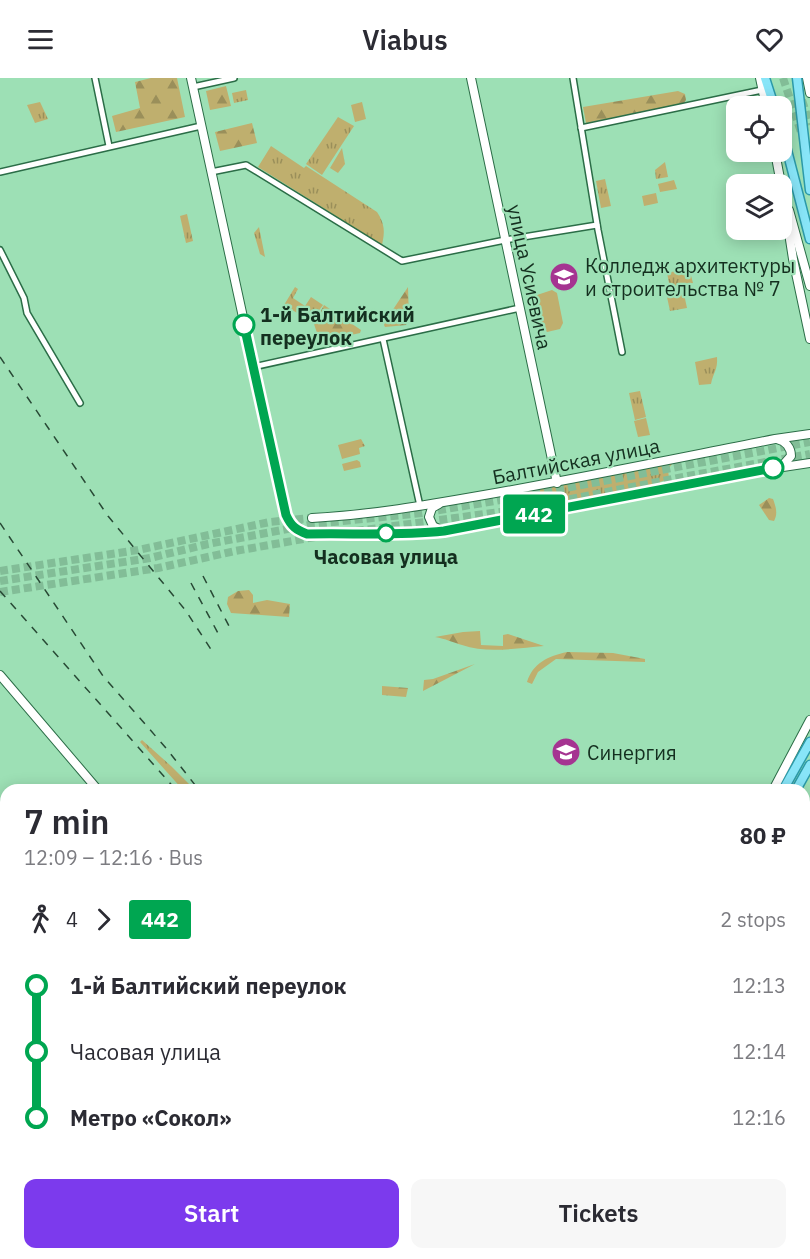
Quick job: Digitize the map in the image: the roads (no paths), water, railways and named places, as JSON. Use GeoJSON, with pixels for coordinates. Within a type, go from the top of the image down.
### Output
{"type":"FeatureCollection","features":[{"type":"Feature","properties":{"kind":"main road"},"geometry":{"type":"LineString","coordinates":[[765,78],[771,96]]}},
{"type":"Feature","properties":{"kind":"main road"},"geometry":{"type":"LineString","coordinates":[[797,78],[810,190]]}},
{"type":"Feature","properties":{"kind":"main road"},"geometry":{"type":"LineString","coordinates":[[790,162],[810,239]]}},
{"type":"Feature","properties":{"kind":"main road"},"geometry":{"type":"LineString","coordinates":[[786,784],[810,742]]}},
{"type":"Feature","properties":{"kind":"main road"},"geometry":{"type":"LineString","coordinates":[[800,784],[809,768]]}},
{"type":"Feature","properties":{"kind":"street"},"geometry":{"type":"LineString","coordinates":[[95,78],[109,146]]}},
{"type":"Feature","properties":{"kind":"street"},"geometry":{"type":"LineString","coordinates":[[191,78],[286,515],[297,531],[307,534],[409,535],[444,531],[810,463]]}},
{"type":"Feature","properties":{"kind":"street"},"geometry":{"type":"LineString","coordinates":[[192,87],[234,78]]}},
{"type":"Feature","properties":{"kind":"street","name":"улица Усиевича"},"geometry":{"type":"LineString","coordinates":[[471,78],[557,483]]}},
{"type":"Feature","properties":{"kind":"street"},"geometry":{"type":"LineString","coordinates":[[573,78],[597,225],[622,352]]}},
{"type":"Feature","properties":{"kind":"street"},"geometry":{"type":"LineString","coordinates":[[760,78],[764,96]]}},
{"type":"Feature","properties":{"kind":"street"},"geometry":{"type":"LineString","coordinates":[[807,78],[810,93]]}},
{"type":"Feature","properties":{"kind":"street"},"geometry":{"type":"LineString","coordinates":[[581,128],[762,90]]}},
{"type":"Feature","properties":{"kind":"street"},"geometry":{"type":"LineString","coordinates":[[0,172],[201,126]]}},
{"type":"Feature","properties":{"kind":"street"},"geometry":{"type":"LineString","coordinates":[[211,172],[246,165],[402,261],[505,240],[597,225]]}},
{"type":"Feature","properties":{"kind":"street"},"geometry":{"type":"LineString","coordinates":[[792,222],[810,286]]}},
{"type":"Feature","properties":{"kind":"street"},"geometry":{"type":"LineString","coordinates":[[790,240],[810,339]]}},
{"type":"Feature","properties":{"kind":"street"},"geometry":{"type":"LineString","coordinates":[[0,250],[24,298],[27,313],[80,403]]}},
{"type":"Feature","properties":{"kind":"street"},"geometry":{"type":"LineString","coordinates":[[253,367],[520,308]]}},
{"type":"Feature","properties":{"kind":"street"},"geometry":{"type":"LineString","coordinates":[[382,339],[420,506]]}},
{"type":"Feature","properties":{"kind":"street","name":"Балтийская улица"},"geometry":{"type":"LineString","coordinates":[[312,518],[348,517],[442,503],[810,434]]}},
{"type":"Feature","properties":{"kind":"street"},"geometry":{"type":"LineString","coordinates":[[775,439],[783,441],[791,452],[789,460],[779,467]]}},
{"type":"Feature","properties":{"kind":"street"},"geometry":{"type":"LineString","coordinates":[[442,503],[432,508],[429,517],[434,526],[444,531]]}},
{"type":"Feature","properties":{"kind":"street"},"geometry":{"type":"LineString","coordinates":[[0,675],[93,784]]}},
{"type":"Feature","properties":{"kind":"street"},"geometry":{"type":"LineString","coordinates":[[776,784],[810,720]]}},
{"type":"Feature","properties":{"kind":"street"},"geometry":{"type":"LineString","coordinates":[[785,784],[803,735]]}},
{"type":"Feature","properties":{"kind":"tunnel"},"geometry":{"type":"LineString","coordinates":[[783,78],[801,132]]}},
{"type":"Feature","properties":{"kind":"tunnel"},"geometry":{"type":"LineString","coordinates":[[802,100],[810,125]]}},
{"type":"Feature","properties":{"kind":"tunnel"},"geometry":{"type":"LineString","coordinates":[[0,581],[150,558],[208,544],[314,524],[422,513],[513,498],[810,442]]}},
{"type":"Feature","properties":{"kind":"tunnel"},"geometry":{"type":"LineString","coordinates":[[356,531],[515,510],[810,454]]}},
{"type":"Feature","properties":{"kind":"tunnel"},"geometry":{"type":"LineString","coordinates":[[0,571],[138,550],[270,522],[312,518]]}},
{"type":"Feature","properties":{"kind":"tunnel"},"geometry":{"type":"LineString","coordinates":[[0,592],[158,568],[315,537]]}},
{"type":"Feature","properties":{"kind":"railway"},"geometry":{"type":"LineString","coordinates":[[0,357],[108,516],[186,611],[212,651]]}},
{"type":"Feature","properties":{"kind":"railway"},"geometry":{"type":"LineString","coordinates":[[0,523],[103,676],[194,784]]}},
{"type":"Feature","properties":{"kind":"railway"},"geometry":{"type":"LineString","coordinates":[[203,576],[230,628]]}},
{"type":"Feature","properties":{"kind":"railway"},"geometry":{"type":"LineString","coordinates":[[191,583],[219,635]]}},
{"type":"Feature","properties":{"kind":"railway"},"geometry":{"type":"LineString","coordinates":[[0,591],[171,784]]}},
{"type":"Feature","properties":{"kind":"place","name":"Колледж архитектуры и строительства № 7"},"geometry":{"type":"Point","coordinates":[564,277]}},
{"type":"Feature","properties":{"kind":"place","name":"1-й Балтийский переулок"},"geometry":{"type":"Point","coordinates":[244,325]}},
{"type":"Feature","properties":{"kind":"place","name":"Часовая улица"},"geometry":{"type":"Point","coordinates":[386,533]}},
{"type":"Feature","properties":{"kind":"place","name":"Синергия"},"geometry":{"type":"Point","coordinates":[566,752]}}]}
